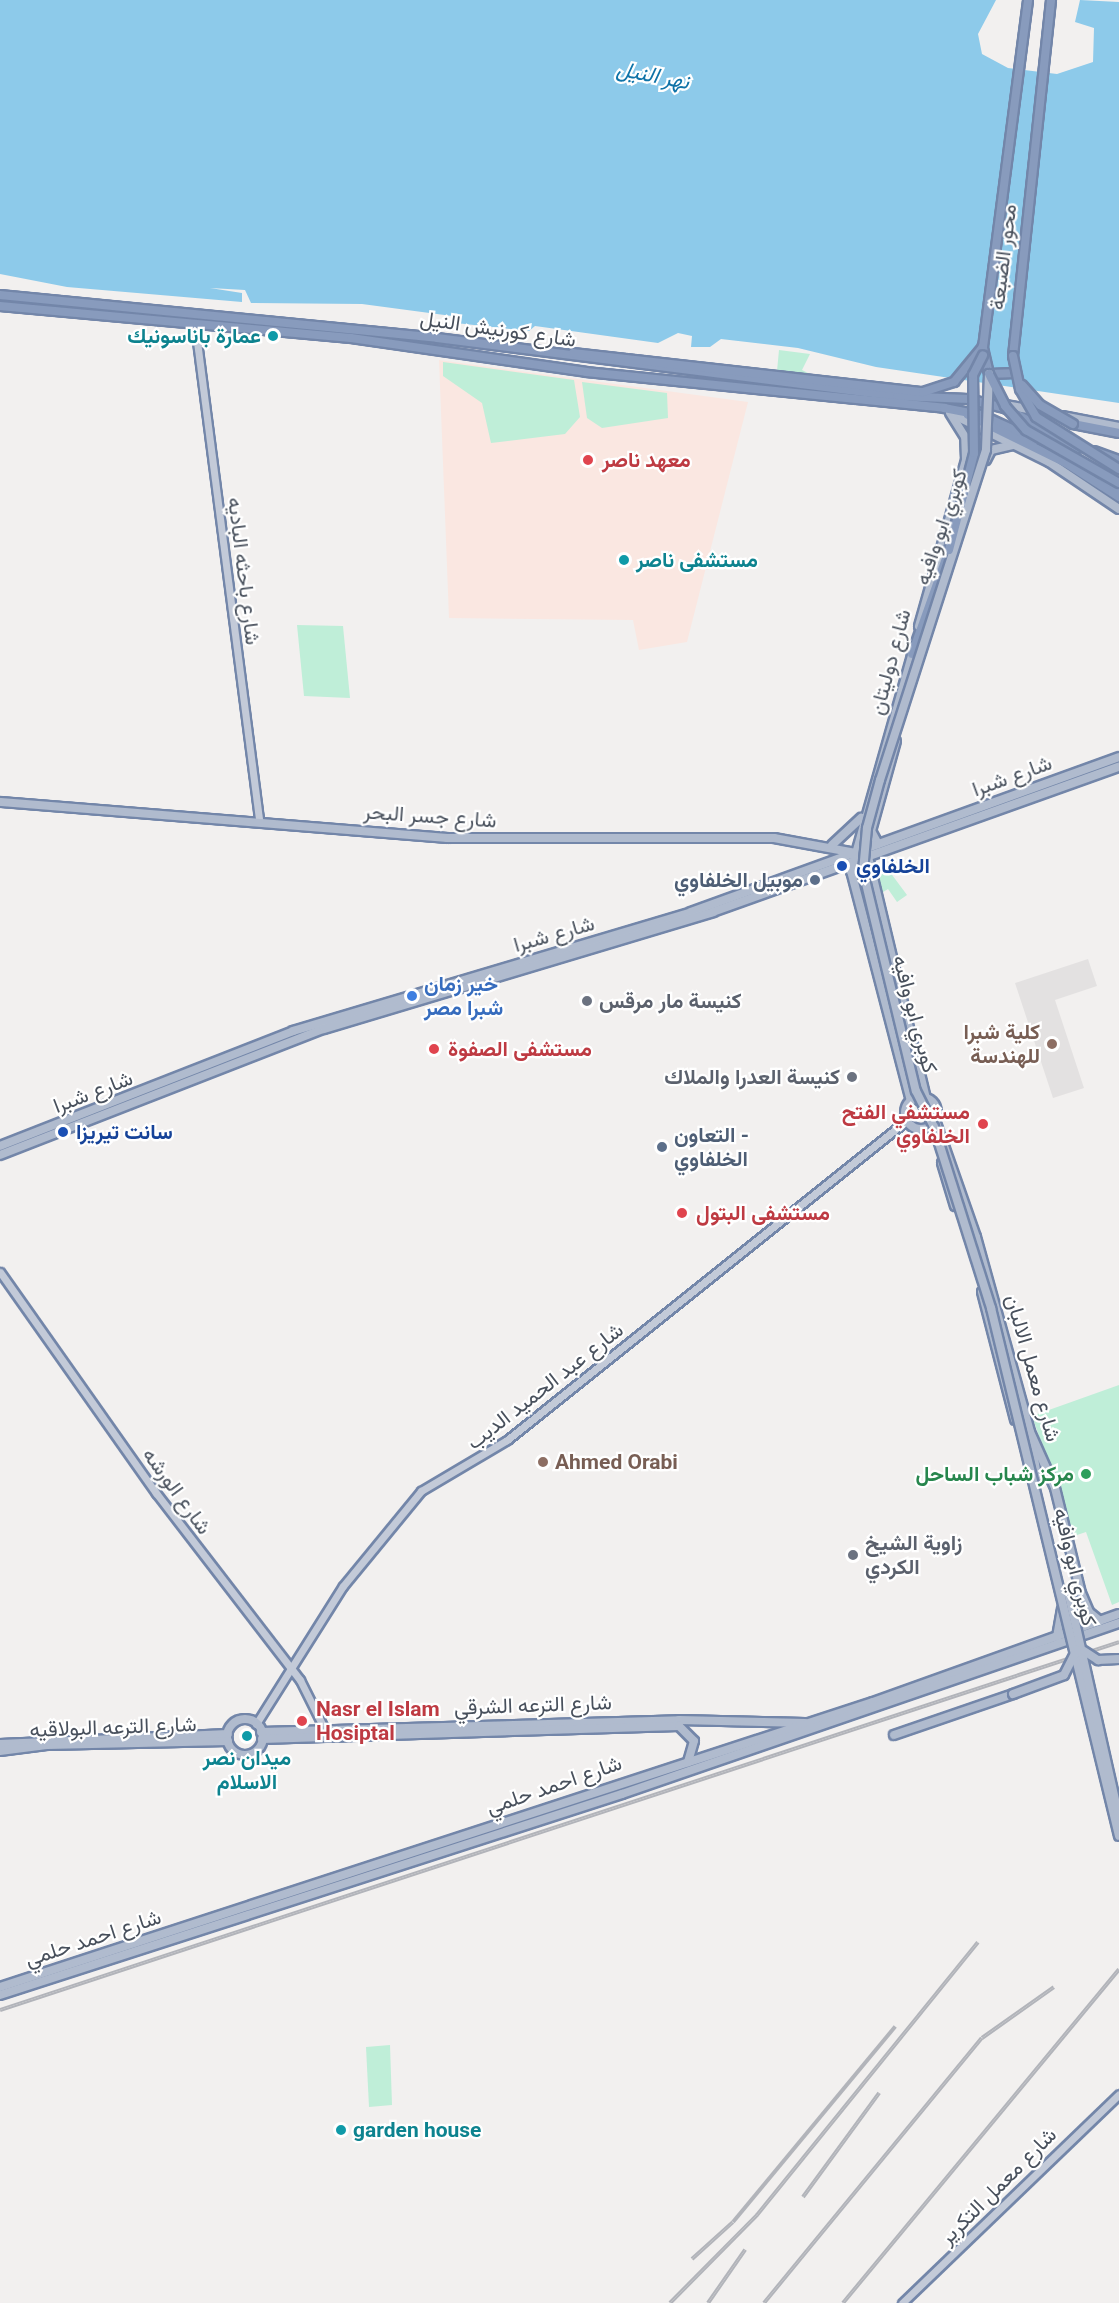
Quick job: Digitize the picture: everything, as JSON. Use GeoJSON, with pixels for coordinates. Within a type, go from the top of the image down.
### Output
{"type":"FeatureCollection","features":[{"type":"Feature","properties":{"kind":"highway","name":"محور الضبعة"},"geometry":{"type":"LineString","coordinates":[[983,351],[1028,0]]}},
{"type":"Feature","properties":{"kind":"highway","name":"محور الضبعة"},"geometry":{"type":"LineString","coordinates":[[1051,0],[1013,325],[1016,373],[1036,417],[1119,469]]}},
{"type":"Feature","properties":{"kind":"highway","name":"شارع كورنيش النيل"},"geometry":{"type":"LineString","coordinates":[[0,295],[548,354],[614,364],[991,403],[1119,474]]}},
{"type":"Feature","properties":{"kind":"highway","name":"شارع كورنيش النيل"},"geometry":{"type":"LineString","coordinates":[[0,306],[195,326],[362,339],[586,372],[963,411],[1073,458],[1119,489]]}},
{"type":"Feature","properties":{"kind":"highway"},"geometry":{"type":"LineString","coordinates":[[548,354],[652,359],[923,392],[954,382],[983,351]]}},
{"type":"Feature","properties":{"kind":"highway"},"geometry":{"type":"LineString","coordinates":[[983,351],[988,374],[1005,406],[1026,430],[1119,483]]}},
{"type":"Feature","properties":{"kind":"highway"},"geometry":{"type":"LineString","coordinates":[[912,654],[949,550],[974,453],[973,375],[983,351]]}},
{"type":"Feature","properties":{"kind":"highway"},"geometry":{"type":"LineString","coordinates":[[586,372],[588,360]]}},
{"type":"Feature","properties":{"kind":"highway"},"geometry":{"type":"LineString","coordinates":[[612,375],[614,364]]}},
{"type":"Feature","properties":{"kind":"highway"},"geometry":{"type":"LineString","coordinates":[[988,374],[1016,373],[1031,397],[1056,416],[1119,433]]}},
{"type":"Feature","properties":{"kind":"highway"},"geometry":{"type":"LineString","coordinates":[[963,411],[1119,497]]}},
{"type":"Feature","properties":{"kind":"highway"},"geometry":{"type":"LineString","coordinates":[[1089,450],[1119,460]]}},
{"type":"Feature","properties":{"kind":"main road","name":"كوبري ابو وافيه"},"geometry":{"type":"LineString","coordinates":[[988,374],[986,450],[880,780],[867,828],[864,871],[901,1038],[983,1281],[1081,1650],[1119,1836]]}},
{"type":"Feature","properties":{"kind":"main road","name":"شارع كورنيش النيل"},"geometry":{"type":"LineString","coordinates":[[991,403],[1119,427]]}},
{"type":"Feature","properties":{"kind":"main road","name":"شارع كورنيش النيل"},"geometry":{"type":"LineString","coordinates":[[947,410],[1049,462],[1119,509]]}},
{"type":"Feature","properties":{"kind":"main road","name":"شارع دوليتان"},"geometry":{"type":"LineString","coordinates":[[856,853],[864,815],[966,460],[964,437],[947,410]]}},
{"type":"Feature","properties":{"kind":"main road","name":"شارع دوليتان"},"geometry":{"type":"LineString","coordinates":[[878,844],[871,831],[880,796],[974,492],[987,455],[1012,445]]}},
{"type":"Feature","properties":{"kind":"main road","name":"شارع شبرا"},"geometry":{"type":"LineString","coordinates":[[0,1146],[277,1037],[691,912],[1119,757]]}},
{"type":"Feature","properties":{"kind":"main road","name":"شارع شبرا"},"geometry":{"type":"LineString","coordinates":[[0,1155],[281,1045],[654,932],[852,864],[1119,767]]}},
{"type":"Feature","properties":{"kind":"main road"},"geometry":{"type":"LineString","coordinates":[[1000,799],[1004,810]]}},
{"type":"Feature","properties":{"kind":"main road","name":"شارع جسر البحر"},"geometry":{"type":"LineString","coordinates":[[0,802],[259,821],[447,838],[774,838],[832,845],[856,853]]}},
{"type":"Feature","properties":{"kind":"main road"},"geometry":{"type":"LineString","coordinates":[[976,808],[980,818]]}},
{"type":"Feature","properties":{"kind":"main road"},"geometry":{"type":"LineString","coordinates":[[832,845],[864,815]]}},
{"type":"Feature","properties":{"kind":"main road"},"geometry":{"type":"LineString","coordinates":[[856,853],[852,864],[911,1101],[907,1120],[917,1128],[933,1123],[936,1108],[926,1098],[868,857]]}},
{"type":"Feature","properties":{"kind":"main road"},"geometry":{"type":"LineString","coordinates":[[277,1037],[281,1045]]}},
{"type":"Feature","properties":{"kind":"main road"},"geometry":{"type":"LineString","coordinates":[[260,1043],[264,1052]]}},
{"type":"Feature","properties":{"kind":"main road"},"geometry":{"type":"LineString","coordinates":[[911,1101],[926,1098]]}},
{"type":"Feature","properties":{"kind":"main road","name":"شارع معمل الالبان"},"geometry":{"type":"LineString","coordinates":[[933,1123],[976,1237],[1030,1432],[1055,1488],[1086,1607]]}},
{"type":"Feature","properties":{"kind":"main road","name":"شارع معمل الالبان"},"geometry":{"type":"LineString","coordinates":[[933,1123],[1028,1467],[1062,1621],[1058,1637]]}},
{"type":"Feature","properties":{"kind":"main road"},"geometry":{"type":"LineString","coordinates":[[1006,1387],[1016,1383]]}},
{"type":"Feature","properties":{"kind":"main road","name":"كوبري ابو وافيه"},"geometry":{"type":"LineString","coordinates":[[1030,1432],[1037,1477],[1081,1650],[1119,1818]]}},
{"type":"Feature","properties":{"kind":"main road"},"geometry":{"type":"LineString","coordinates":[[1028,1467],[1039,1509],[1050,1538]]}},
{"type":"Feature","properties":{"kind":"main road"},"geometry":{"type":"LineString","coordinates":[[1062,1621],[1074,1620],[1086,1607],[1100,1621]]}},
{"type":"Feature","properties":{"kind":"main road","name":"شارع احمد حلمي"},"geometry":{"type":"LineString","coordinates":[[0,1987],[639,1775],[688,1762],[806,1723],[1119,1614]]}},
{"type":"Feature","properties":{"kind":"main road","name":"شارع احمد حلمي"},"geometry":{"type":"LineString","coordinates":[[0,1995],[622,1794],[1119,1623]]}},
{"type":"Feature","properties":{"kind":"main road"},"geometry":{"type":"LineString","coordinates":[[894,1735],[1064,1676],[1081,1650],[1098,1660],[1119,1659]]}},
{"type":"Feature","properties":{"kind":"main road"},"geometry":{"type":"LineString","coordinates":[[688,1762],[693,1738],[704,1720]]}},
{"type":"Feature","properties":{"kind":"main road","name":"شارع الترعه الشرقي"},"geometry":{"type":"LineString","coordinates":[[262,1735],[704,1720],[806,1723]]}},
{"type":"Feature","properties":{"kind":"main road"},"geometry":{"type":"LineString","coordinates":[[238,1721],[256,1724],[262,1735],[257,1750],[246,1755],[228,1738],[238,1721]]}},
{"type":"Feature","properties":{"kind":"main road","name":"شارع الترعه الشرقي"},"geometry":{"type":"LineString","coordinates":[[262,1735],[325,1730],[608,1724],[679,1726],[693,1738]]}},
{"type":"Feature","properties":{"kind":"main road","name":"شارع الترعه البولاقيه"},"geometry":{"type":"LineString","coordinates":[[0,1744],[228,1738]]}},
{"type":"Feature","properties":{"kind":"main road","name":"شارع الترعه البولاقيه"},"geometry":{"type":"LineString","coordinates":[[0,1751],[47,1745],[228,1738]]}},
{"type":"Feature","properties":{"kind":"main road"},"geometry":{"type":"LineString","coordinates":[[639,1775],[647,1785]]}},
{"type":"Feature","properties":{"kind":"main road"},"geometry":{"type":"LineString","coordinates":[[617,1784],[622,1794]]}},
{"type":"Feature","properties":{"kind":"street","name":"شارع باحثه الباديه"},"geometry":{"type":"LineString","coordinates":[[195,326],[259,821]]}},
{"type":"Feature","properties":{"kind":"street","name":"شارع عبد الحميد الديب"},"geometry":{"type":"LineString","coordinates":[[256,1724],[289,1665],[347,1580],[421,1491],[495,1449],[907,1120]]}},
{"type":"Feature","properties":{"kind":"street","name":"شارع الورشه"},"geometry":{"type":"LineString","coordinates":[[0,1272],[156,1493],[289,1665],[325,1730]]}},
{"type":"Feature","properties":{"kind":"street","name":"شارع معمل التكرير"},"geometry":{"type":"LineString","coordinates":[[902,2303],[1119,2094]]}},
{"type":"Feature","properties":{"kind":"shaded area","name":"معهد ناصر"},"geometry":{"type":"Polygon","coordinates":[[[439,360],[748,402],[687,642],[639,650],[633,620],[449,618],[439,360]]]}},
{"type":"Feature","properties":{"kind":"shaded area","name":"كلية شبرا للهندسة"},"geometry":{"type":"Polygon","coordinates":[[[1088,959],[1097,986],[1055,1000],[1084,1088],[1053,1098],[1015,983],[1088,959]]]}},
{"type":"Feature","properties":{"kind":"green space"},"geometry":{"type":"Polygon","coordinates":[[[779,350],[810,354],[802,370],[810,374],[777,371],[779,350]]]}},
{"type":"Feature","properties":{"kind":"green space"},"geometry":{"type":"Polygon","coordinates":[[[443,362],[574,380],[580,417],[565,434],[491,443],[482,403],[443,376],[443,362]]]}},
{"type":"Feature","properties":{"kind":"green space"},"geometry":{"type":"Polygon","coordinates":[[[582,382],[667,393],[668,418],[602,428],[587,418],[582,382]]]}},
{"type":"Feature","properties":{"kind":"green space"},"geometry":{"type":"Polygon","coordinates":[[[297,625],[343,626],[350,698],[304,696],[297,625]]]}},
{"type":"Feature","properties":{"kind":"green space"},"geometry":{"type":"Polygon","coordinates":[[[884,864],[907,895],[897,902],[888,889],[880,894],[875,867],[884,864]]]}},
{"type":"Feature","properties":{"kind":"green space","name":"مركز شباب الساحل"},"geometry":{"type":"Polygon","coordinates":[[[1119,1385],[1119,1602],[1112,1605],[1086,1532],[1074,1536],[1032,1416],[1119,1385]]]}},
{"type":"Feature","properties":{"kind":"green space"},"geometry":{"type":"Polygon","coordinates":[[[390,2045],[392,2105],[369,2107],[366,2047],[390,2045]]]}},
{"type":"Feature","properties":{"kind":"water","name":"نهر النيل"},"geometry":{"type":"Polygon","coordinates":[[[0,0],[996,0],[978,34],[982,54],[1008,68],[1057,74],[1093,62],[1094,28],[1075,22],[1080,0],[1119,2],[1119,403],[876,367],[798,348],[721,339],[710,347],[691,347],[692,336],[678,333],[658,343],[535,326],[529,331],[456,323],[452,316],[362,304],[251,303],[245,290],[210,288],[242,293],[242,302],[67,287],[0,274],[0,0]]]}},
{"type":"Feature","properties":{"kind":"railway"},"geometry":{"type":"LineString","coordinates":[[0,2010],[1119,1642]]}},
{"type":"Feature","properties":{"kind":"railway"},"geometry":{"type":"LineString","coordinates":[[670,2303],[757,2215],[978,1942]]}},
{"type":"Feature","properties":{"kind":"railway"},"geometry":{"type":"LineString","coordinates":[[843,2303],[1119,1969]]}},
{"type":"Feature","properties":{"kind":"railway"},"geometry":{"type":"LineString","coordinates":[[764,2303],[982,2038],[1054,1987]]}},
{"type":"Feature","properties":{"kind":"railway"},"geometry":{"type":"LineString","coordinates":[[692,2259],[733,2222],[895,2027]]}},
{"type":"Feature","properties":{"kind":"railway"},"geometry":{"type":"LineString","coordinates":[[803,2197],[879,2093]]}},
{"type":"Feature","properties":{"kind":"railway"},"geometry":{"type":"LineString","coordinates":[[708,2303],[745,2250]]}},
{"type":"Feature","properties":{"kind":"place","name":"عمارة باناسونيك"},"geometry":{"type":"Point","coordinates":[273,336]}},
{"type":"Feature","properties":{"kind":"place","name":"معهد ناصر"},"geometry":{"type":"Point","coordinates":[588,460]}},
{"type":"Feature","properties":{"kind":"place","name":"مستشفى ناصر"},"geometry":{"type":"Point","coordinates":[624,560]}},
{"type":"Feature","properties":{"kind":"place","name":"الخلفاوي"},"geometry":{"type":"Point","coordinates":[842,866]}},
{"type":"Feature","properties":{"kind":"place","name":"موبيل الخلفاوي"},"geometry":{"type":"Point","coordinates":[815,880]}},
{"type":"Feature","properties":{"kind":"place","name":"خير زمان شبرا مصر"},"geometry":{"type":"Point","coordinates":[412,996]}},
{"type":"Feature","properties":{"kind":"place","name":"كنيسة مار مرقس"},"geometry":{"type":"Point","coordinates":[587,1001]}},
{"type":"Feature","properties":{"kind":"place","name":"كلية شبرا للهندسة"},"geometry":{"type":"Point","coordinates":[1052,1044]}},
{"type":"Feature","properties":{"kind":"place","name":"مستشفى الصفوة"},"geometry":{"type":"Point","coordinates":[434,1049]}},
{"type":"Feature","properties":{"kind":"place","name":"كنيسة العدرا والملاك"},"geometry":{"type":"Point","coordinates":[852,1077]}},
{"type":"Feature","properties":{"kind":"place","name":"مستشفي الفتح الخلفاوي"},"geometry":{"type":"Point","coordinates":[983,1124]}},
{"type":"Feature","properties":{"kind":"place","name":"سانت تيريزا"},"geometry":{"type":"Point","coordinates":[63,1132]}},
{"type":"Feature","properties":{"kind":"place","name":"التعاون - الخلفاوي"},"geometry":{"type":"Point","coordinates":[662,1147]}},
{"type":"Feature","properties":{"kind":"place","name":"مستشفى البتول"},"geometry":{"type":"Point","coordinates":[682,1213]}},
{"type":"Feature","properties":{"kind":"place","name":"Ahmed Orabi"},"geometry":{"type":"Point","coordinates":[543,1462]}},
{"type":"Feature","properties":{"kind":"place","name":"مركز شباب الساحل"},"geometry":{"type":"Point","coordinates":[1086,1474]}},
{"type":"Feature","properties":{"kind":"place","name":"زاوية الشيخ الكردي"},"geometry":{"type":"Point","coordinates":[853,1555]}},
{"type":"Feature","properties":{"kind":"place","name":"Nasr el Islam Hosiptal"},"geometry":{"type":"Point","coordinates":[302,1721]}},
{"type":"Feature","properties":{"kind":"place","name":"ميدان نصر الاسلام"},"geometry":{"type":"Point","coordinates":[247,1736]}},
{"type":"Feature","properties":{"kind":"place","name":"garden house"},"geometry":{"type":"Point","coordinates":[341,2130]}}]}
